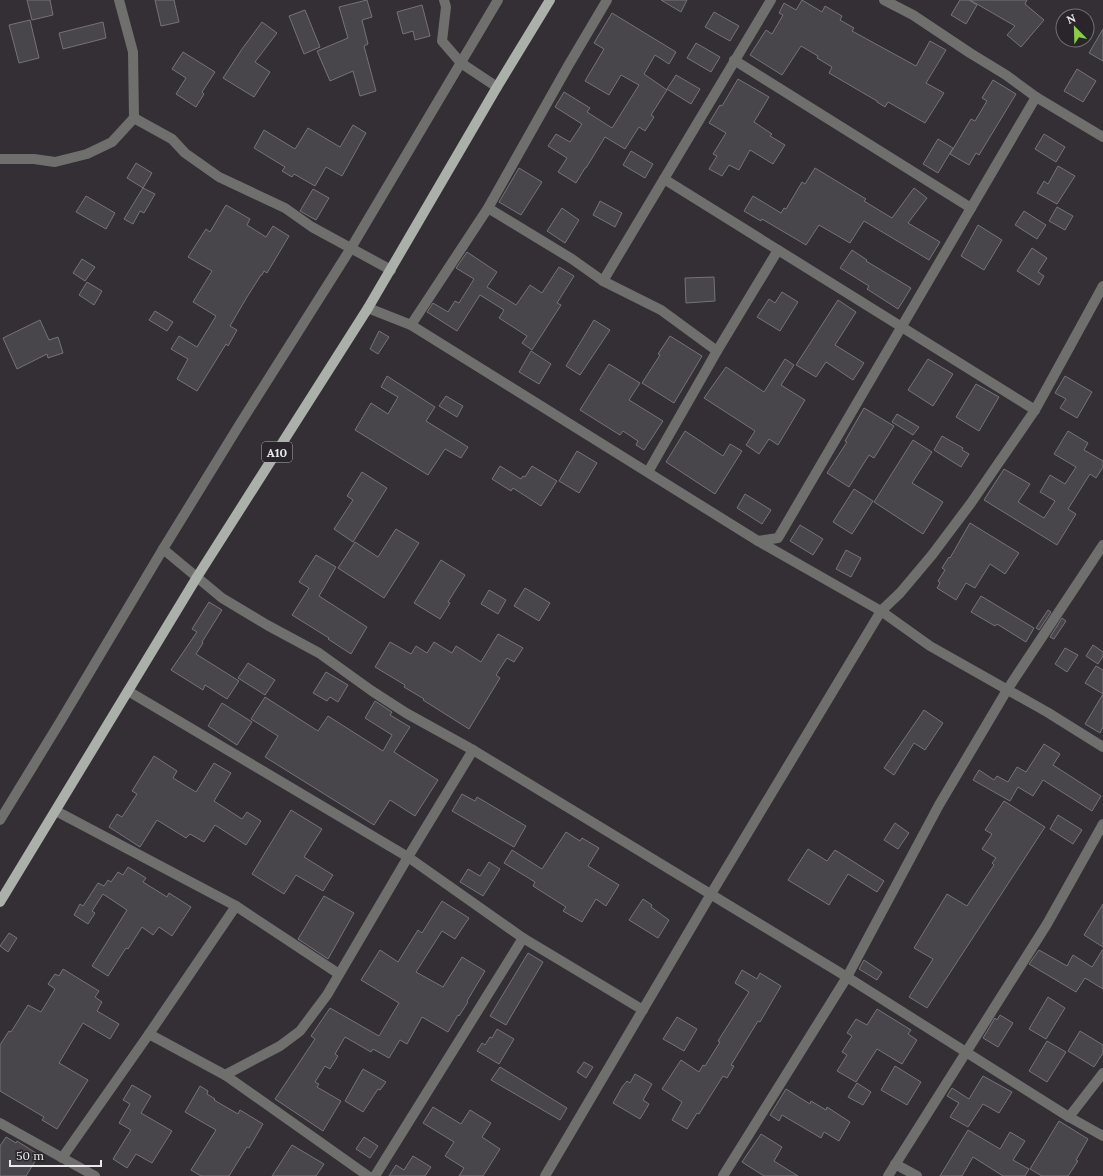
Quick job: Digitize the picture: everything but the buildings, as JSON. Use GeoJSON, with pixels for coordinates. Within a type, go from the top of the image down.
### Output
{"type":"FeatureCollection","features":[{"type":"Feature","properties":{"kind":"main road","name":"A10"},"geometry":{"type":"LineString","coordinates":[[0,902],[197,577],[368,308],[497,87],[550,0]]}},
{"type":"Feature","properties":{"kind":"street"},"geometry":{"type":"LineString","coordinates":[[0,159],[34,159],[55,162],[87,154],[112,142],[134,118],[133,52],[119,0]]}},
{"type":"Feature","properties":{"kind":"street"},"geometry":{"type":"LineString","coordinates":[[444,0],[446,7],[442,41],[461,63],[497,87]]}},
{"type":"Feature","properties":{"kind":"street"},"geometry":{"type":"LineString","coordinates":[[0,820],[163,549],[351,248],[498,0]]}},
{"type":"Feature","properties":{"kind":"street"},"geometry":{"type":"LineString","coordinates":[[411,325],[488,208],[607,0]]}},
{"type":"Feature","properties":{"kind":"street"},"geometry":{"type":"LineString","coordinates":[[603,281],[771,0]]}},
{"type":"Feature","properties":{"kind":"street"},"geometry":{"type":"LineString","coordinates":[[884,0],[918,18],[1006,75],[1036,97],[1103,137]]}},
{"type":"Feature","properties":{"kind":"street"},"geometry":{"type":"LineString","coordinates":[[734,60],[971,208]]}},
{"type":"Feature","properties":{"kind":"street"},"geometry":{"type":"LineString","coordinates":[[758,540],[778,538],[1036,97]]}},
{"type":"Feature","properties":{"kind":"street"},"geometry":{"type":"LineString","coordinates":[[134,118],[172,139],[185,153],[219,177],[285,208],[312,227],[391,270]]}},
{"type":"Feature","properties":{"kind":"street"},"geometry":{"type":"LineString","coordinates":[[664,179],[1035,410]]}},
{"type":"Feature","properties":{"kind":"street"},"geometry":{"type":"LineString","coordinates":[[488,208],[603,281],[661,310],[717,351]]}},
{"type":"Feature","properties":{"kind":"street"},"geometry":{"type":"LineString","coordinates":[[648,472],[717,351],[778,250]]}},
{"type":"Feature","properties":{"kind":"street"},"geometry":{"type":"LineString","coordinates":[[545,1176],[711,894],[881,611],[900,594],[932,555],[971,503],[1035,410],[1103,286]]}},
{"type":"Feature","properties":{"kind":"street"},"geometry":{"type":"LineString","coordinates":[[368,308],[411,325],[758,540],[881,611],[930,646],[1047,712],[1103,748]]}},
{"type":"Feature","properties":{"kind":"street"},"geometry":{"type":"LineString","coordinates":[[722,1176],[847,977],[939,806],[1007,690],[1103,545]]}},
{"type":"Feature","properties":{"kind":"street"},"geometry":{"type":"LineString","coordinates":[[163,549],[222,598],[267,625],[319,653],[406,713],[473,750],[711,894],[1103,1136]]}},
{"type":"Feature","properties":{"kind":"street"},"geometry":{"type":"LineString","coordinates":[[128,691],[408,857],[523,938],[643,1010]]}},
{"type":"Feature","properties":{"kind":"street"},"geometry":{"type":"LineString","coordinates":[[226,1075],[280,1046],[300,1031],[328,995],[408,857],[473,750]]}},
{"type":"Feature","properties":{"kind":"street"},"geometry":{"type":"LineString","coordinates":[[56,811],[236,906],[339,974]]}},
{"type":"Feature","properties":{"kind":"street"},"geometry":{"type":"LineString","coordinates":[[888,1176],[1047,924],[1103,824]]}},
{"type":"Feature","properties":{"kind":"street"},"geometry":{"type":"LineString","coordinates":[[62,1158],[236,906]]}},
{"type":"Feature","properties":{"kind":"street"},"geometry":{"type":"LineString","coordinates":[[375,1176],[523,938]]}},
{"type":"Feature","properties":{"kind":"street"},"geometry":{"type":"LineString","coordinates":[[149,1034],[226,1075],[368,1176]]}},
{"type":"Feature","properties":{"kind":"street"},"geometry":{"type":"LineString","coordinates":[[1069,1116],[1103,1073]]}},
{"type":"Feature","properties":{"kind":"street"},"geometry":{"type":"LineString","coordinates":[[0,1123],[95,1176]]}},
{"type":"Feature","properties":{"kind":"street"},"geometry":{"type":"LineString","coordinates":[[895,1164],[917,1176]]}}]}
